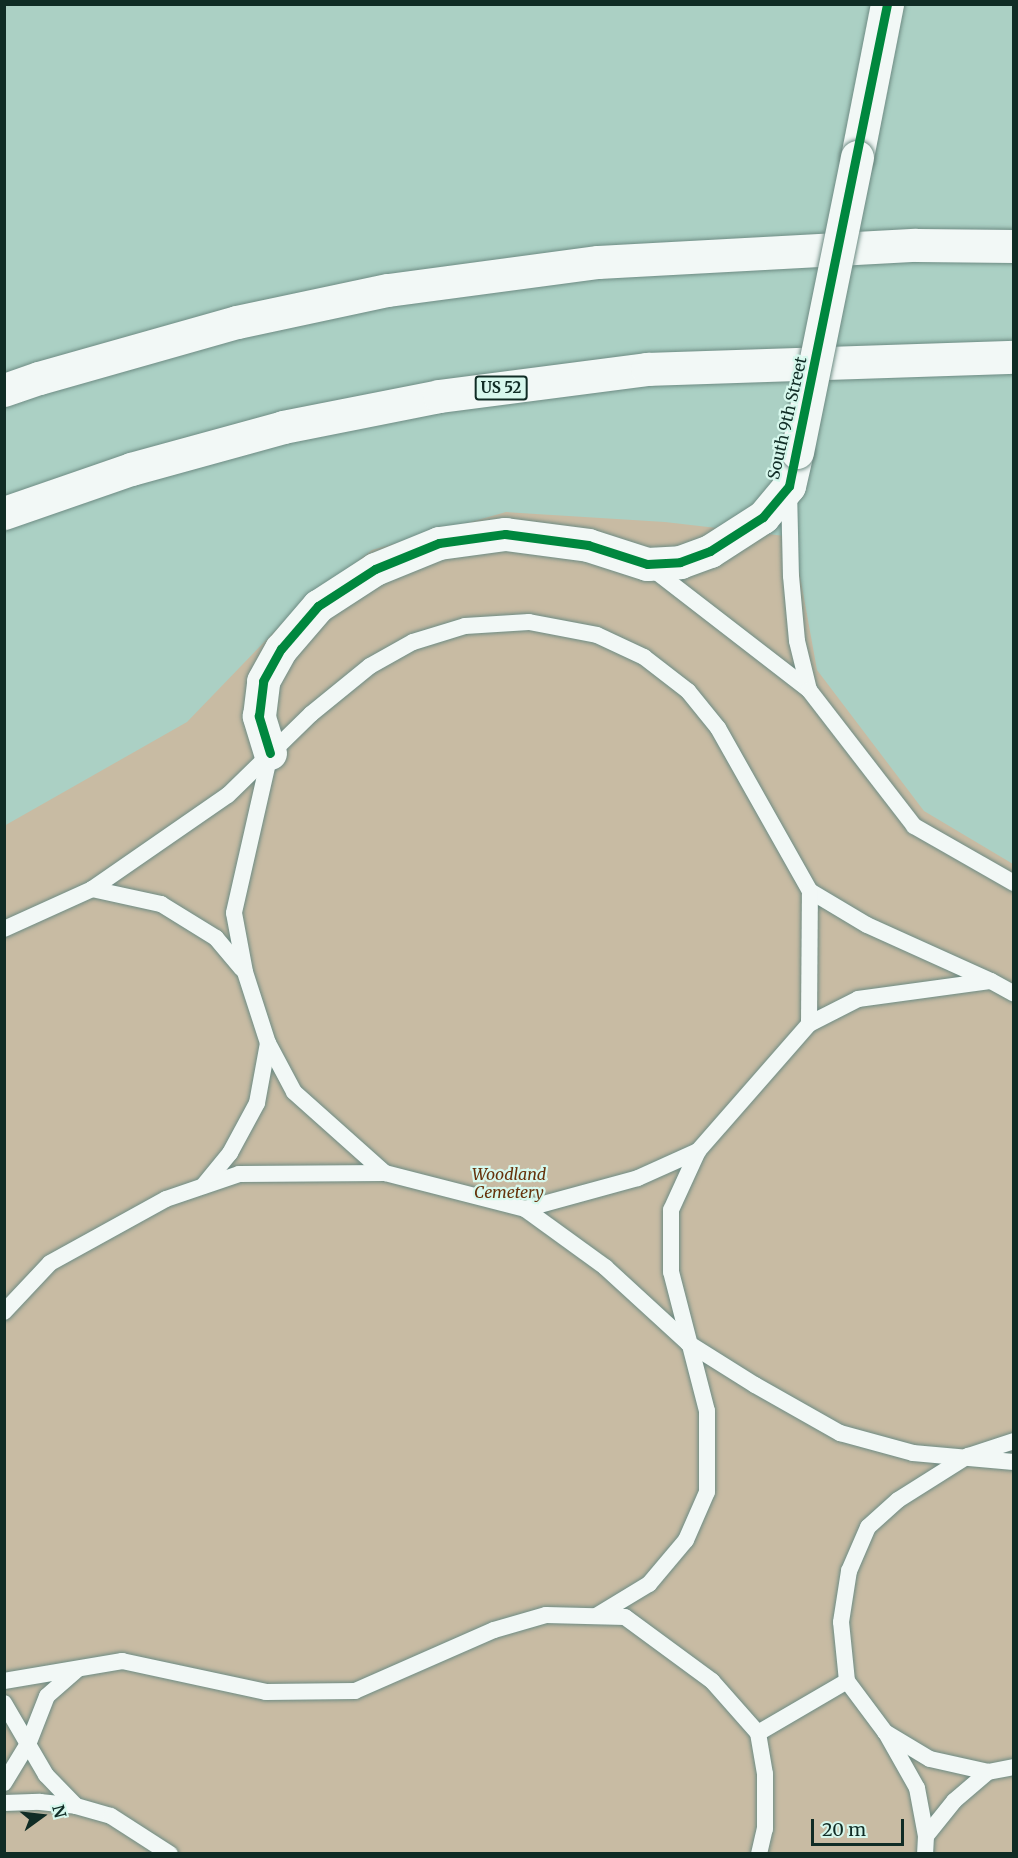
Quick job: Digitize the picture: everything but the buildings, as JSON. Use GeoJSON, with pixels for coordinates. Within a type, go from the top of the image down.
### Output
{"type":"FeatureCollection","features":[{"type":"Feature","properties":{"kind":"main road","name":"South 9th Street"},"geometry":{"type":"LineString","coordinates":[[270,753],[259,716],[263,681],[281,649],[318,606],[375,569],[439,543],[505,534],[588,545],[647,564],[680,562],[710,552],[763,517],[789,486],[887,4]]}},
{"type":"Feature","properties":{"kind":"main road"},"geometry":{"type":"LineString","coordinates":[[4,390],[237,322],[388,290],[598,262],[916,245],[1014,246]]}},
{"type":"Feature","properties":{"kind":"main road","name":"US 52"},"geometry":{"type":"LineString","coordinates":[[4,513],[130,468],[261,433],[439,396],[647,369],[1014,357]]}},
{"type":"Feature","properties":{"kind":"lane"},"geometry":{"type":"LineString","coordinates":[[789,486],[791,576],[797,641],[809,690]]}},
{"type":"Feature","properties":{"kind":"lane"},"geometry":{"type":"LineString","coordinates":[[647,564],[809,690],[914,826],[1014,883]]}},
{"type":"Feature","properties":{"kind":"lane"},"geometry":{"type":"LineString","coordinates":[[4,929],[92,889],[228,795],[310,714],[369,666],[413,642],[465,626],[529,622],[597,635],[644,657],[688,691],[718,728],[810,891],[867,925],[991,981],[1014,994]]}},
{"type":"Feature","properties":{"kind":"lane"},"geometry":{"type":"LineString","coordinates":[[270,753],[234,913],[245,972],[268,1043],[294,1092],[386,1173]]}},
{"type":"Feature","properties":{"kind":"lane"},"geometry":{"type":"LineString","coordinates":[[92,889],[162,904],[216,938],[245,972]]}},
{"type":"Feature","properties":{"kind":"lane"},"geometry":{"type":"LineString","coordinates":[[809,1023],[810,891]]}},
{"type":"Feature","properties":{"kind":"lane"},"geometry":{"type":"LineString","coordinates":[[595,1616],[649,1584],[686,1540],[707,1492],[707,1411],[670,1272],[672,1210],[698,1150],[809,1023],[858,999],[991,981]]}},
{"type":"Feature","properties":{"kind":"lane"},"geometry":{"type":"LineString","coordinates":[[203,1186],[230,1153],[257,1103],[268,1043]]}},
{"type":"Feature","properties":{"kind":"lane"},"geometry":{"type":"LineString","coordinates":[[525,1209],[638,1178],[698,1150]]}},
{"type":"Feature","properties":{"kind":"lane"},"geometry":{"type":"LineString","coordinates":[[4,1312],[50,1263],[166,1199],[239,1174],[386,1173],[525,1209],[605,1267],[688,1343],[755,1385],[840,1432],[913,1453],[968,1456],[1014,1462]]}},
{"type":"Feature","properties":{"kind":"lane"},"geometry":{"type":"LineString","coordinates":[[925,1854],[926,1836],[916,1788],[885,1732],[847,1681],[841,1622],[849,1570],[868,1527],[898,1500],[968,1456],[1014,1440]]}},
{"type":"Feature","properties":{"kind":"lane"},"geometry":{"type":"LineString","coordinates":[[4,1681],[122,1661],[266,1692],[355,1692],[494,1630],[546,1615],[625,1617],[712,1681],[758,1732],[765,1796],[765,1829],[759,1854]]}},
{"type":"Feature","properties":{"kind":"lane"},"geometry":{"type":"LineString","coordinates":[[4,1783],[29,1742],[47,1696],[78,1668]]}},
{"type":"Feature","properties":{"kind":"lane"},"geometry":{"type":"LineString","coordinates":[[758,1732],[847,1681]]}},
{"type":"Feature","properties":{"kind":"lane"},"geometry":{"type":"LineString","coordinates":[[4,1703],[29,1742],[46,1775],[76,1806]]}},
{"type":"Feature","properties":{"kind":"lane"},"geometry":{"type":"LineString","coordinates":[[885,1732],[930,1759],[988,1772],[1014,1767]]}},
{"type":"Feature","properties":{"kind":"lane"},"geometry":{"type":"LineString","coordinates":[[926,1836],[954,1801],[988,1772]]}},
{"type":"Feature","properties":{"kind":"lane"},"geometry":{"type":"LineString","coordinates":[[4,1803],[40,1802],[76,1806],[111,1816],[170,1854]]}},
{"type":"Feature","properties":{"kind":"green space","name":"Woodland Cemetery"},"geometry":{"type":"Polygon","coordinates":[[[506,512],[665,522],[793,537],[817,670],[924,811],[1013,864],[1013,1853],[5,1853],[4,826],[187,722],[297,608],[372,550],[506,512]]]}},
{"type":"Feature","properties":{"kind":"cycle path"},"geometry":{"type":"LineString","coordinates":[[270,753],[259,716],[263,681],[281,649],[318,606],[375,569],[439,543],[505,534],[588,545],[647,564],[680,562],[710,551],[763,517],[789,486],[887,4]]}}]}
